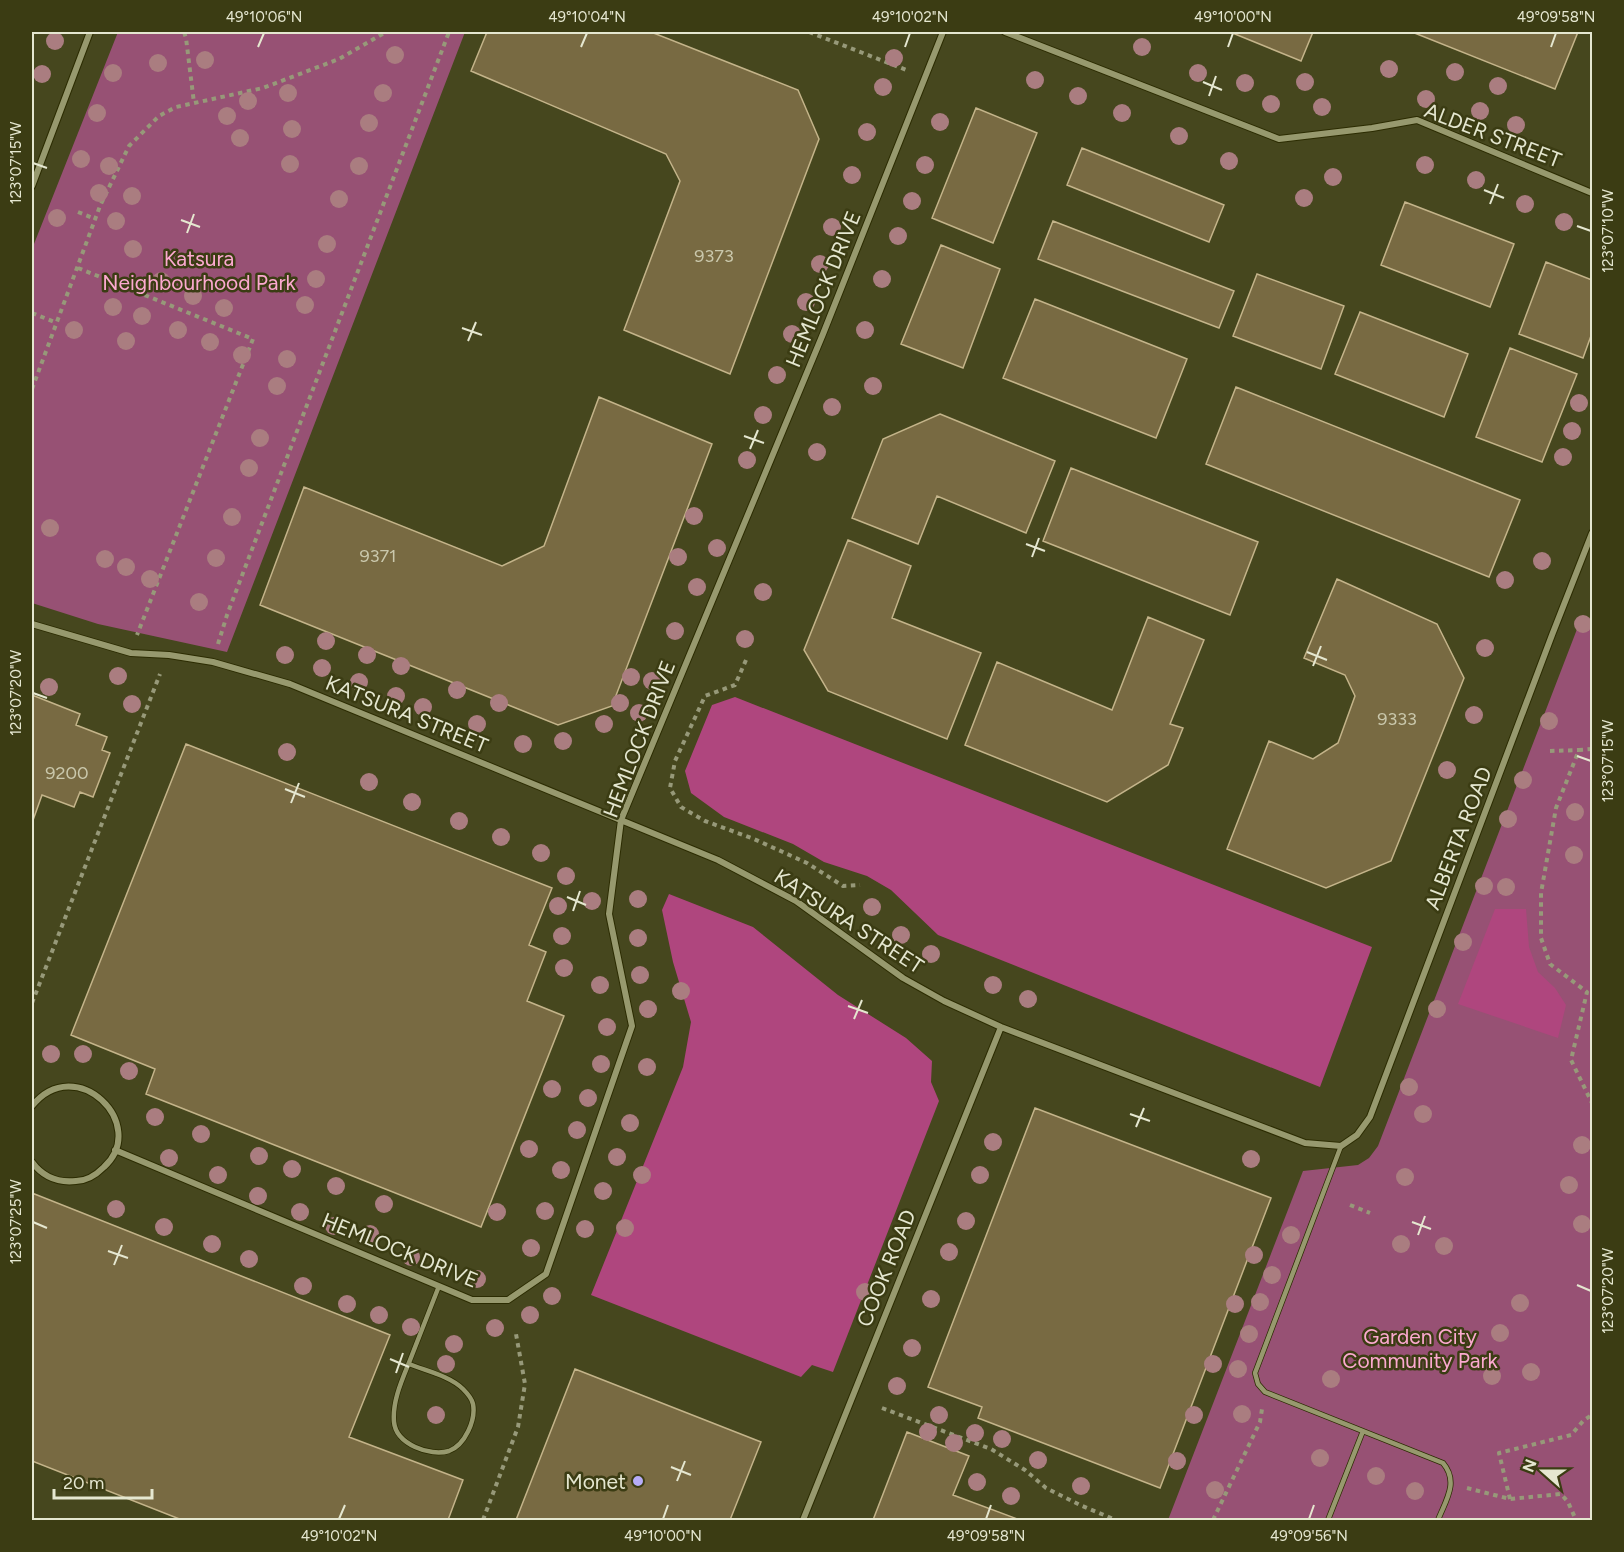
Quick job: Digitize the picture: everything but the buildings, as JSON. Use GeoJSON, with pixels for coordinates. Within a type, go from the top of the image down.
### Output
{"type":"FeatureCollection","features":[{"type":"Feature","properties":{"kind":"street"},"geometry":{"type":"LineString","coordinates":[[32,186],[90,32]]}},
{"type":"Feature","properties":{"kind":"street","name":"HEMLOCK DRIVE"},"geometry":{"type":"LineString","coordinates":[[115,1150],[472,1300],[508,1300],[546,1274],[632,1026],[609,914],[621,820],[823,334],[943,32]]}},
{"type":"Feature","properties":{"kind":"street","name":"ALDER STREET"},"geometry":{"type":"LineString","coordinates":[[1005,32],[1279,139],[1417,120],[1593,193]]}},
{"type":"Feature","properties":{"kind":"street","name":"ALBERTA ROAD"},"geometry":{"type":"LineString","coordinates":[[1341,1146],[1357,1135],[1370,1117],[1593,533]]}},
{"type":"Feature","properties":{"kind":"street","name":"KATSURA STREET"},"geometry":{"type":"LineString","coordinates":[[32,624],[131,653],[169,655],[213,662],[290,684],[718,860],[795,901],[903,978],[944,1001],[1001,1027],[1305,1143],[1341,1146]]}},
{"type":"Feature","properties":{"kind":"street","name":"COOK ROAD"},"geometry":{"type":"LineString","coordinates":[[803,1521],[1001,1027]]}},
{"type":"Feature","properties":{"kind":"street"},"geometry":{"type":"LineString","coordinates":[[32,1106],[38,1098],[51,1090],[66,1086],[82,1088],[96,1094],[108,1105],[115,1119],[118,1135],[115,1150],[107,1164],[96,1175],[81,1181],[65,1182],[50,1178],[37,1169],[32,1162]]}},
{"type":"Feature","properties":{"kind":"lane"},"geometry":{"type":"LineString","coordinates":[[1341,1146],[1255,1373],[1258,1384],[1265,1392],[1443,1463],[1449,1470],[1452,1484],[1438,1521]]}},
{"type":"Feature","properties":{"kind":"lane"},"geometry":{"type":"LineString","coordinates":[[409,1364],[449,1380],[462,1388],[473,1404],[473,1418],[468,1433],[459,1445],[450,1450],[438,1452],[407,1442],[398,1432],[394,1422],[396,1398],[409,1364],[439,1286]]}},
{"type":"Feature","properties":{"kind":"lane"},"geometry":{"type":"LineString","coordinates":[[1328,1521],[1363,1431]]}},
{"type":"Feature","properties":{"kind":"path"},"geometry":{"type":"LineString","coordinates":[[184,32],[194,103]]}},
{"type":"Feature","properties":{"kind":"path"},"geometry":{"type":"LineString","coordinates":[[32,389],[95,219],[129,146],[159,116],[176,106],[263,88],[339,59],[386,32]]}},
{"type":"Feature","properties":{"kind":"path"},"geometry":{"type":"LineString","coordinates":[[213,662],[227,615],[449,32]]}},
{"type":"Feature","properties":{"kind":"path"},"geometry":{"type":"LineString","coordinates":[[809,32],[900,68],[926,75]]}},
{"type":"Feature","properties":{"kind":"path"},"geometry":{"type":"LineString","coordinates":[[78,212],[95,219]]}},
{"type":"Feature","properties":{"kind":"path"},"geometry":{"type":"LineString","coordinates":[[78,268],[253,339],[131,653]]}},
{"type":"Feature","properties":{"kind":"path"},"geometry":{"type":"LineString","coordinates":[[32,313],[57,323]]}},
{"type":"Feature","properties":{"kind":"path"},"geometry":{"type":"LineString","coordinates":[[32,1003],[169,655]]}},
{"type":"Feature","properties":{"kind":"path"},"geometry":{"type":"LineString","coordinates":[[746,660],[735,685],[705,696],[675,761],[670,788],[681,807],[705,821],[754,839],[807,863],[843,886],[860,885]]}},
{"type":"Feature","properties":{"kind":"path"},"geometry":{"type":"LineString","coordinates":[[1550,751],[1593,749]]}},
{"type":"Feature","properties":{"kind":"path"},"geometry":{"type":"LineString","coordinates":[[1579,750],[1556,808],[1541,893],[1541,939],[1550,964],[1587,992],[1570,1060],[1593,1103]]}},
{"type":"Feature","properties":{"kind":"path"},"geometry":{"type":"LineString","coordinates":[[1350,1205],[1370,1213]]}},
{"type":"Feature","properties":{"kind":"path"},"geometry":{"type":"LineString","coordinates":[[483,1521],[518,1427],[525,1384],[516,1334]]}},
{"type":"Feature","properties":{"kind":"path"},"geometry":{"type":"LineString","coordinates":[[1213,1521],[1260,1422],[1265,1392]]}},
{"type":"Feature","properties":{"kind":"path"},"geometry":{"type":"LineString","coordinates":[[882,1408],[992,1449],[1025,1470],[1046,1488],[1116,1521]]}},
{"type":"Feature","properties":{"kind":"path"},"geometry":{"type":"LineString","coordinates":[[1510,1499],[1499,1453],[1571,1435],[1584,1420],[1593,1415]]}},
{"type":"Feature","properties":{"kind":"path"},"geometry":{"type":"LineString","coordinates":[[1452,1484],[1510,1499],[1561,1494],[1568,1502],[1576,1521]]}},
{"type":"Feature","properties":{"kind":"green space","name":"Katsura Neighbourhood Park"},"geometry":{"type":"Polygon","coordinates":[[[118,32],[465,32],[227,652],[98,624],[32,603],[32,249],[118,32]]]}},
{"type":"Feature","properties":{"kind":"green space","name":"Garden City Community Park"},"geometry":{"type":"Polygon","coordinates":[[[1579,624],[1592,629],[1592,1520],[1168,1520],[1303,1171],[1358,1165],[1369,1158],[1378,1146],[1579,624]]]}},
{"type":"Feature","properties":{"kind":"shaded area"},"geometry":{"type":"Polygon","coordinates":[[[735,697],[1372,947],[1320,1087],[938,935],[891,890],[867,876],[824,862],[793,844],[724,817],[691,793],[685,771],[712,705],[735,697]]]}},
{"type":"Feature","properties":{"kind":"shaded area"},"geometry":{"type":"Polygon","coordinates":[[[669,894],[753,927],[838,995],[906,1038],[932,1061],[931,1082],[939,1101],[833,1372],[812,1365],[801,1377],[591,1295],[683,1067],[691,1022],[673,962],[662,910],[669,894]]]}},
{"type":"Feature","properties":{"kind":"shaded area"},"geometry":{"type":"Polygon","coordinates":[[[1495,909],[1526,909],[1529,947],[1538,972],[1555,988],[1566,1005],[1558,1038],[1458,1004],[1495,909]]]}},
{"type":"Feature","properties":{"kind":"place","name":"Monet"},"geometry":{"type":"Point","coordinates":[638,1481]}}]}
